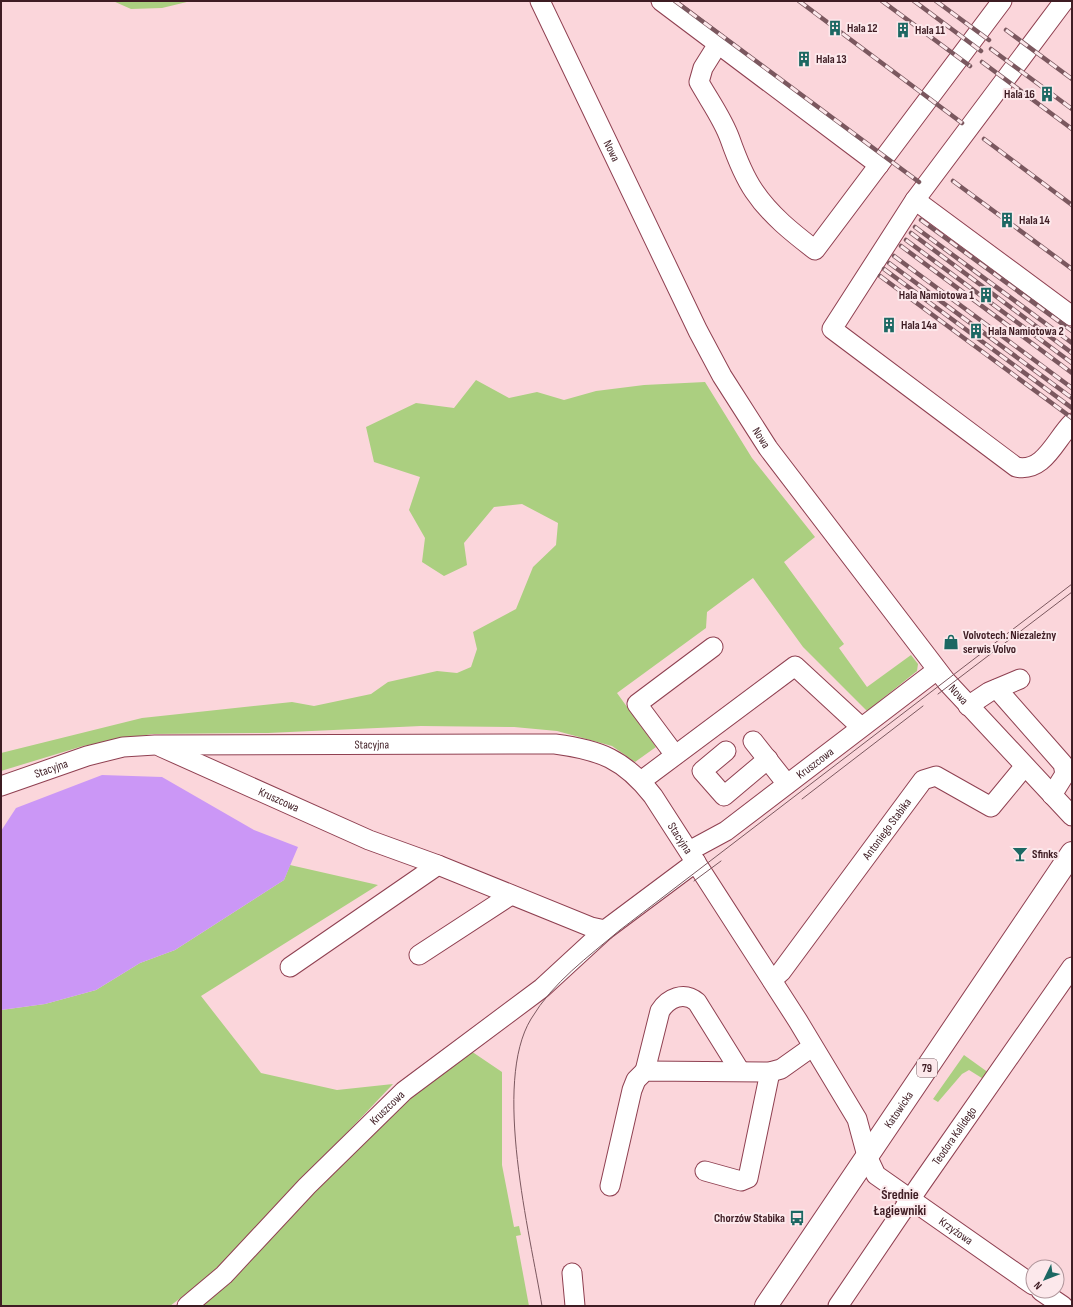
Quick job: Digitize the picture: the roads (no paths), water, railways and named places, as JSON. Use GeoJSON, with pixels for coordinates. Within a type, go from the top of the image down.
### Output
{"type":"FeatureCollection","features":[{"type":"Feature","properties":{"kind":"main road","name":"Katowicka"},"geometry":{"type":"LineString","coordinates":[[766,1306],[1072,853]]}},
{"type":"Feature","properties":{"kind":"street","name":"Nowa"},"geometry":{"type":"LineString","coordinates":[[540,1],[698,330],[722,376],[768,448],[937,670],[968,706],[1072,816]]}},
{"type":"Feature","properties":{"kind":"street"},"geometry":{"type":"LineString","coordinates":[[661,1],[879,165]]}},
{"type":"Feature","properties":{"kind":"street"},"geometry":{"type":"LineString","coordinates":[[1057,3],[915,200],[832,329],[1016,468],[1029,469],[1039,464],[1072,423]]}},
{"type":"Feature","properties":{"kind":"street"},"geometry":{"type":"LineString","coordinates":[[718,44],[703,68],[699,82],[730,138],[733,152],[753,190],[767,208],[788,229],[815,250],[879,165],[993,4]]}},
{"type":"Feature","properties":{"kind":"street"},"geometry":{"type":"LineString","coordinates":[[915,200],[1072,316]]}},
{"type":"Feature","properties":{"kind":"street"},"geometry":{"type":"LineString","coordinates":[[675,755],[637,704],[713,647]]}},
{"type":"Feature","properties":{"kind":"street"},"geometry":{"type":"LineString","coordinates":[[641,781],[795,666],[861,727]]}},
{"type":"Feature","properties":{"kind":"street","name":"Kruszcowa"},"geometry":{"type":"LineString","coordinates":[[187,1306],[224,1275],[307,1186],[404,1091],[542,988],[605,930],[693,856],[937,670]]}},
{"type":"Feature","properties":{"kind":"street"},"geometry":{"type":"LineString","coordinates":[[968,706],[997,688],[1020,678]]}},
{"type":"Feature","properties":{"kind":"street"},"geometry":{"type":"LineString","coordinates":[[997,688],[1063,764],[1065,774],[1052,795]]}},
{"type":"Feature","properties":{"kind":"street"},"geometry":{"type":"LineString","coordinates":[[753,742],[787,784]]}},
{"type":"Feature","properties":{"kind":"street","name":"Stacyjna"},"geometry":{"type":"LineString","coordinates":[[1,786],[87,756],[123,748],[155,745],[555,744],[583,748],[608,756],[641,781],[653,796],[693,856]]}},
{"type":"Feature","properties":{"kind":"street","name":"Kruszcowa"},"geometry":{"type":"LineString","coordinates":[[155,745],[368,840],[438,865],[511,896],[591,927],[605,930]]}},
{"type":"Feature","properties":{"kind":"street"},"geometry":{"type":"LineString","coordinates":[[726,751],[702,771],[724,796],[768,760]]}},
{"type":"Feature","properties":{"kind":"street","name":"Antoniego Stabika"},"geometry":{"type":"LineString","coordinates":[[772,980],[781,972],[923,780],[936,776],[991,807],[1024,766]]}},
{"type":"Feature","properties":{"kind":"street"},"geometry":{"type":"LineString","coordinates":[[693,856],[798,1021],[812,1047],[857,1119],[866,1156]]}},
{"type":"Feature","properties":{"kind":"street"},"geometry":{"type":"LineString","coordinates":[[290,967],[438,865]]}},
{"type":"Feature","properties":{"kind":"street"},"geometry":{"type":"LineString","coordinates":[[419,955],[511,896]]}},
{"type":"Feature","properties":{"kind":"street","name":"Teodora Kalidego"},"geometry":{"type":"LineString","coordinates":[[838,1306],[1072,967]]}},
{"type":"Feature","properties":{"kind":"street"},"geometry":{"type":"LineString","coordinates":[[610,1186],[632,1090],[636,1080],[645,1072],[660,1011],[664,1006],[672,999],[685,996],[691,997],[697,1002],[740,1071]]}},
{"type":"Feature","properties":{"kind":"street"},"geometry":{"type":"LineString","coordinates":[[645,1072],[770,1072],[780,1069],[812,1047]]}},
{"type":"Feature","properties":{"kind":"street"},"geometry":{"type":"LineString","coordinates":[[705,1171],[741,1181],[748,1178],[770,1072]]}},
{"type":"Feature","properties":{"kind":"street","name":"Krzyżowa"},"geometry":{"type":"LineString","coordinates":[[866,1156],[876,1175],[1025,1279]]}},
{"type":"Feature","properties":{"kind":"street"},"geometry":{"type":"LineString","coordinates":[[572,1273],[575,1306]]}},
{"type":"Feature","properties":{"kind":"street"},"geometry":{"type":"LineString","coordinates":[[1053,1299],[1063,1306]]}},
{"type":"Feature","properties":{"kind":"tram line"},"geometry":{"type":"LineString","coordinates":[[542,1306],[517,1160],[514,1119],[515,1081],[520,1047],[531,1019],[540,1006],[560,982],[620,930],[1072,584]]}},
{"type":"Feature","properties":{"kind":"tram line"},"geometry":{"type":"LineString","coordinates":[[938,694],[1072,592]]}},
{"type":"Feature","properties":{"kind":"tram line"},"geometry":{"type":"LineString","coordinates":[[802,799],[923,706]]}},
{"type":"Feature","properties":{"kind":"tram line"},"geometry":{"type":"LineString","coordinates":[[694,881],[721,861]]}},
{"type":"Feature","properties":{"kind":"railway"},"geometry":{"type":"LineString","coordinates":[[675,1],[919,182]]}},
{"type":"Feature","properties":{"kind":"railway"},"geometry":{"type":"LineString","coordinates":[[799,1],[962,123]]}},
{"type":"Feature","properties":{"kind":"railway"},"geometry":{"type":"LineString","coordinates":[[882,1],[970,66]]}},
{"type":"Feature","properties":{"kind":"railway"},"geometry":{"type":"LineString","coordinates":[[914,1],[981,51]]}},
{"type":"Feature","properties":{"kind":"railway"},"geometry":{"type":"LineString","coordinates":[[936,1],[989,40]]}},
{"type":"Feature","properties":{"kind":"railway"},"geometry":{"type":"LineString","coordinates":[[1006,30],[1072,79]]}},
{"type":"Feature","properties":{"kind":"railway"},"geometry":{"type":"LineString","coordinates":[[991,49],[1072,109]]}},
{"type":"Feature","properties":{"kind":"railway"},"geometry":{"type":"LineString","coordinates":[[982,62],[1072,129]]}},
{"type":"Feature","properties":{"kind":"railway"},"geometry":{"type":"LineString","coordinates":[[984,139],[1072,205]]}},
{"type":"Feature","properties":{"kind":"railway"},"geometry":{"type":"LineString","coordinates":[[953,181],[1072,269]]}},
{"type":"Feature","properties":{"kind":"railway"},"geometry":{"type":"LineString","coordinates":[[921,220],[1072,331]]}},
{"type":"Feature","properties":{"kind":"railway"},"geometry":{"type":"LineString","coordinates":[[915,227],[1072,343]]}},
{"type":"Feature","properties":{"kind":"railway"},"geometry":{"type":"LineString","coordinates":[[911,233],[1072,353]]}},
{"type":"Feature","properties":{"kind":"railway"},"geometry":{"type":"LineString","coordinates":[[906,240],[1072,363]]}},
{"type":"Feature","properties":{"kind":"railway"},"geometry":{"type":"LineString","coordinates":[[901,246],[1072,373]]}},
{"type":"Feature","properties":{"kind":"railway"},"geometry":{"type":"LineString","coordinates":[[894,256],[1072,388]]}},
{"type":"Feature","properties":{"kind":"railway"},"geometry":{"type":"LineString","coordinates":[[889,263],[1072,398]]}},
{"type":"Feature","properties":{"kind":"railway"},"geometry":{"type":"LineString","coordinates":[[884,269],[1072,408]]}},
{"type":"Feature","properties":{"kind":"railway"},"geometry":{"type":"LineString","coordinates":[[880,276],[1072,418]]}},
{"type":"Feature","properties":{"kind":"place","name":"Hala 12"},"geometry":{"type":"Point","coordinates":[835,28]}},
{"type":"Feature","properties":{"kind":"place","name":"Hala 11"},"geometry":{"type":"Point","coordinates":[903,30]}},
{"type":"Feature","properties":{"kind":"place","name":"Hala 13"},"geometry":{"type":"Point","coordinates":[804,59]}},
{"type":"Feature","properties":{"kind":"place","name":"Hala 16"},"geometry":{"type":"Point","coordinates":[1047,94]}},
{"type":"Feature","properties":{"kind":"place","name":"Hala 14"},"geometry":{"type":"Point","coordinates":[1007,220]}},
{"type":"Feature","properties":{"kind":"place","name":"Hala Namiotowa 1"},"geometry":{"type":"Point","coordinates":[986,295]}},
{"type":"Feature","properties":{"kind":"place","name":"Hala 14a"},"geometry":{"type":"Point","coordinates":[889,325]}},
{"type":"Feature","properties":{"kind":"place","name":"Hala Namiotowa 2"},"geometry":{"type":"Point","coordinates":[976,331]}},
{"type":"Feature","properties":{"kind":"place","name":"Volvotech. Niezależny serwis Volvo"},"geometry":{"type":"Point","coordinates":[951,642]}},
{"type":"Feature","properties":{"kind":"place","name":"Sfinks"},"geometry":{"type":"Point","coordinates":[1020,854]}},
{"type":"Feature","properties":{"kind":"place","name":"Chorzów Stabika"},"geometry":{"type":"Point","coordinates":[797,1218]}},
{"type":"Feature","properties":{"kind":"district","name":"Średnie Łagiewniki"},"geometry":{"type":"Point","coordinates":[900,1202]}}]}
